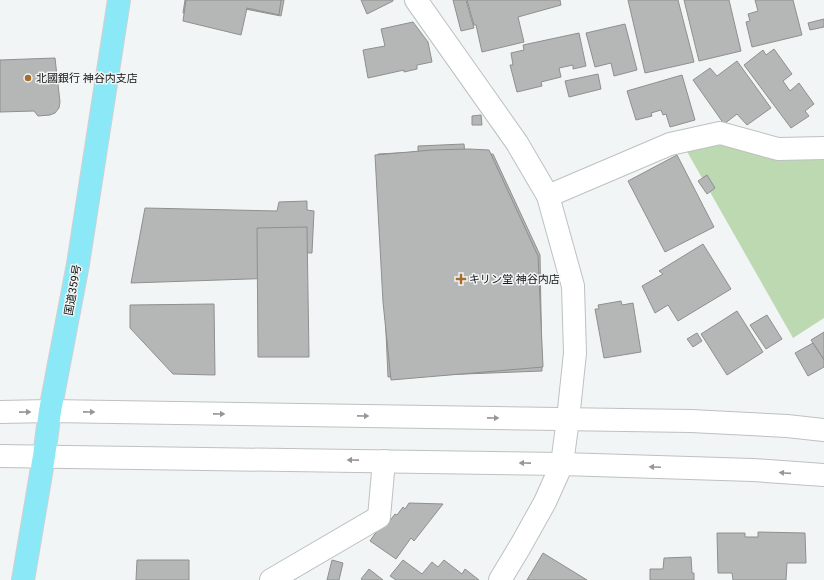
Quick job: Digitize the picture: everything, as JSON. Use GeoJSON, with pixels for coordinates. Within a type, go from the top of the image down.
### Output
{"type":"FeatureCollection","features":[{"type":"Feature","properties":{"kind":"highway","name":"国道359号"},"geometry":{"type":"LineString","coordinates":[[23,580],[50,411],[78,264],[119,0]]}},
{"type":"Feature","properties":{"kind":"street"},"geometry":{"type":"LineString","coordinates":[[416,0],[517,143],[548,196],[573,286],[575,353],[562,464],[545,502],[500,580]]}},
{"type":"Feature","properties":{"kind":"street"},"geometry":{"type":"LineString","coordinates":[[548,196],[670,144],[720,133],[778,149],[824,148]]}},
{"type":"Feature","properties":{"kind":"street"},"geometry":{"type":"LineString","coordinates":[[0,412],[50,411],[691,421],[788,426],[824,430]]}},
{"type":"Feature","properties":{"kind":"street"},"geometry":{"type":"LineString","coordinates":[[0,456],[562,464],[753,470],[824,475]]}},
{"type":"Feature","properties":{"kind":"street"},"geometry":{"type":"LineString","coordinates":[[271,580],[379,518],[384,461]]}},
{"type":"Feature","properties":{"kind":"green space"},"geometry":{"type":"Polygon","coordinates":[[[721,143],[770,156],[824,160],[824,318],[793,338],[685,148],[721,143]]]}},
{"type":"Feature","properties":{"kind":"building"},"geometry":{"type":"Polygon","coordinates":[[[185,0],[284,0],[281,16],[240,8],[238,23],[183,13],[185,0]]]}},
{"type":"Feature","properties":{"kind":"building"},"geometry":{"type":"Polygon","coordinates":[[[186,0],[281,0],[279,15],[247,8],[241,35],[183,21],[186,0]]]}},
{"type":"Feature","properties":{"kind":"building"},"geometry":{"type":"Polygon","coordinates":[[[361,0],[393,0],[393,1],[367,14],[361,0]]]}},
{"type":"Feature","properties":{"kind":"building"},"geometry":{"type":"Polygon","coordinates":[[[453,0],[466,0],[474,28],[461,31],[453,0]]]}},
{"type":"Feature","properties":{"kind":"building"},"geometry":{"type":"Polygon","coordinates":[[[467,0],[560,0],[561,5],[518,17],[524,42],[482,52],[476,25],[474,25],[467,0]]]}},
{"type":"Feature","properties":{"kind":"building"},"geometry":{"type":"Polygon","coordinates":[[[628,0],[678,0],[694,62],[645,73],[628,0]]]}},
{"type":"Feature","properties":{"kind":"building"},"geometry":{"type":"Polygon","coordinates":[[[684,0],[729,0],[741,51],[699,61],[684,0]]]}},
{"type":"Feature","properties":{"kind":"building"},"geometry":{"type":"Polygon","coordinates":[[[755,0],[793,0],[802,35],[752,47],[746,22],[750,21],[748,14],[758,11],[755,0]]]}},
{"type":"Feature","properties":{"kind":"building"},"geometry":{"type":"Polygon","coordinates":[[[824,19],[824,27],[810,30],[808,23],[824,19]]]}},
{"type":"Feature","properties":{"kind":"building"},"geometry":{"type":"Polygon","coordinates":[[[413,22],[428,42],[432,62],[417,65],[417,69],[404,72],[404,70],[368,78],[363,50],[385,46],[381,29],[413,22]]]}},
{"type":"Feature","properties":{"kind":"building"},"geometry":{"type":"Polygon","coordinates":[[[625,24],[637,70],[614,76],[611,63],[595,67],[586,33],[625,24]]]}},
{"type":"Feature","properties":{"kind":"building"},"geometry":{"type":"Polygon","coordinates":[[[579,33],[586,66],[573,69],[573,65],[559,68],[561,77],[541,82],[542,86],[517,92],[510,65],[513,65],[511,53],[524,50],[523,45],[579,33]]]}},
{"type":"Feature","properties":{"kind":"building"},"geometry":{"type":"Polygon","coordinates":[[[774,49],[792,74],[783,81],[790,91],[799,83],[814,104],[805,111],[809,116],[791,128],[744,65],[763,50],[766,55],[774,49]]]}},
{"type":"Feature","properties":{"kind":"building","name":"北國銀行 神谷内支店"},"geometry":{"type":"Polygon","coordinates":[[[55,58],[60,102],[59,108],[55,113],[38,116],[34,111],[0,112],[0,60],[55,58]]]}},
{"type":"Feature","properties":{"kind":"building"},"geometry":{"type":"Polygon","coordinates":[[[737,61],[771,108],[747,125],[737,114],[724,124],[693,80],[710,68],[717,76],[737,61]]]}},
{"type":"Feature","properties":{"kind":"building"},"geometry":{"type":"Polygon","coordinates":[[[598,74],[601,89],[569,97],[565,81],[598,74]]]}},
{"type":"Feature","properties":{"kind":"building"},"geometry":{"type":"Polygon","coordinates":[[[682,75],[695,120],[670,127],[666,114],[663,115],[661,110],[651,113],[652,116],[636,120],[627,91],[682,75]]]}},
{"type":"Feature","properties":{"kind":"building"},"geometry":{"type":"Polygon","coordinates":[[[481,115],[482,125],[472,125],[472,116],[481,115]]]}},
{"type":"Feature","properties":{"kind":"building","name":"キリン堂 神谷内店"},"geometry":{"type":"Polygon","coordinates":[[[464,144],[465,155],[493,154],[540,255],[542,371],[388,377],[378,154],[418,152],[418,146],[464,144]]]}},
{"type":"Feature","properties":{"kind":"building","name":"キリン堂 神谷内店"},"geometry":{"type":"Polygon","coordinates":[[[432,150],[489,150],[538,256],[543,367],[391,380],[383,302],[375,155],[432,150]]]}},
{"type":"Feature","properties":{"kind":"building"},"geometry":{"type":"Polygon","coordinates":[[[677,155],[714,227],[665,252],[628,181],[677,155]]]}},
{"type":"Feature","properties":{"kind":"building"},"geometry":{"type":"Polygon","coordinates":[[[707,175],[715,188],[707,194],[698,181],[707,175]]]}},
{"type":"Feature","properties":{"kind":"building"},"geometry":{"type":"Polygon","coordinates":[[[307,201],[307,210],[314,211],[312,253],[280,252],[279,278],[131,283],[145,208],[277,211],[279,202],[307,201]]]}},
{"type":"Feature","properties":{"kind":"building"},"geometry":{"type":"Polygon","coordinates":[[[307,227],[309,357],[258,357],[257,228],[307,227]]]}},
{"type":"Feature","properties":{"kind":"building"},"geometry":{"type":"Polygon","coordinates":[[[703,244],[731,289],[678,321],[668,305],[655,313],[642,286],[663,274],[659,271],[703,244]]]}},
{"type":"Feature","properties":{"kind":"building"},"geometry":{"type":"Polygon","coordinates":[[[621,301],[622,305],[633,303],[641,352],[604,358],[595,309],[599,309],[598,305],[621,301]]]}},
{"type":"Feature","properties":{"kind":"building"},"geometry":{"type":"Polygon","coordinates":[[[214,304],[215,375],[173,374],[130,328],[130,305],[214,304]]]}},
{"type":"Feature","properties":{"kind":"building"},"geometry":{"type":"Polygon","coordinates":[[[737,311],[763,352],[727,375],[701,334],[737,311]]]}},
{"type":"Feature","properties":{"kind":"building"},"geometry":{"type":"Polygon","coordinates":[[[767,315],[782,339],[766,349],[750,325],[767,315]]]}},
{"type":"Feature","properties":{"kind":"building"},"geometry":{"type":"Polygon","coordinates":[[[824,332],[824,360],[811,340],[824,332]]]}},
{"type":"Feature","properties":{"kind":"building"},"geometry":{"type":"Polygon","coordinates":[[[697,333],[702,341],[693,347],[687,339],[697,333]]]}},
{"type":"Feature","properties":{"kind":"building"},"geometry":{"type":"Polygon","coordinates":[[[813,343],[824,360],[824,367],[808,376],[795,353],[813,343]]]}},
{"type":"Feature","properties":{"kind":"building"},"geometry":{"type":"Polygon","coordinates":[[[409,503],[443,504],[414,541],[411,538],[396,559],[370,541],[381,525],[387,521],[389,522],[395,514],[397,515],[403,507],[405,509],[409,503]]]}},
{"type":"Feature","properties":{"kind":"building"},"geometry":{"type":"Polygon","coordinates":[[[758,532],[805,533],[806,563],[787,563],[786,580],[733,580],[732,573],[718,573],[717,533],[745,533],[745,537],[758,537],[758,532]]]}},
{"type":"Feature","properties":{"kind":"building"},"geometry":{"type":"Polygon","coordinates":[[[543,553],[587,580],[527,580],[543,553]]]}},
{"type":"Feature","properties":{"kind":"building"},"geometry":{"type":"Polygon","coordinates":[[[691,557],[694,580],[650,580],[650,569],[663,569],[664,558],[691,557]]]}},
{"type":"Feature","properties":{"kind":"building"},"geometry":{"type":"Polygon","coordinates":[[[137,560],[189,560],[189,580],[136,580],[137,560]]]}},
{"type":"Feature","properties":{"kind":"building"},"geometry":{"type":"Polygon","coordinates":[[[332,560],[343,563],[339,580],[327,580],[332,560]]]}},
{"type":"Feature","properties":{"kind":"building"},"geometry":{"type":"Polygon","coordinates":[[[403,560],[422,574],[432,562],[438,567],[444,560],[462,574],[465,569],[479,580],[396,580],[390,576],[403,560]]]}},
{"type":"Feature","properties":{"kind":"building"},"geometry":{"type":"Polygon","coordinates":[[[369,569],[383,580],[361,579],[369,569]]]}},
{"type":"Feature","properties":{"kind":"place","name":"北國銀行 神谷内支店"},"geometry":{"type":"Point","coordinates":[28,78]}},
{"type":"Feature","properties":{"kind":"place","name":"キリン堂 神谷内店"},"geometry":{"type":"Point","coordinates":[461,279]}}]}
